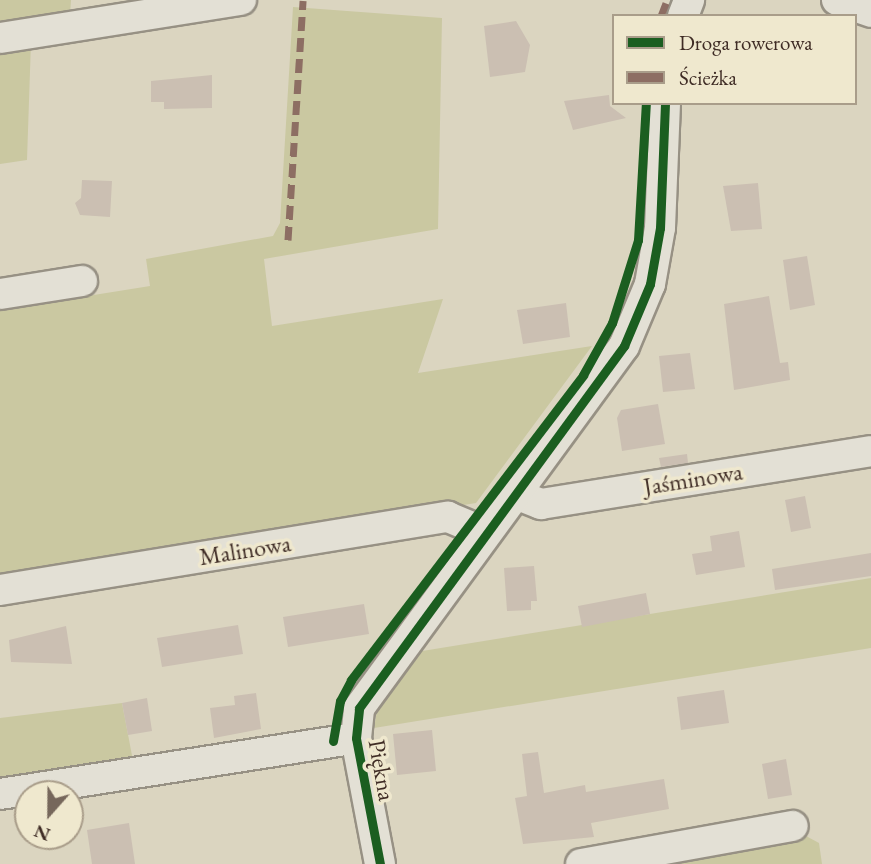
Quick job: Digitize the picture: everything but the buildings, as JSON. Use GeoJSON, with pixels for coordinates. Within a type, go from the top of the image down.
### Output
{"type":"FeatureCollection","features":[{"type":"Feature","properties":{"kind":"street"},"geometry":{"type":"LineString","coordinates":[[0,38],[241,0]]}},
{"type":"Feature","properties":{"kind":"street"},"geometry":{"type":"LineString","coordinates":[[836,0],[871,12]]}},
{"type":"Feature","properties":{"kind":"street","name":"Piękna"},"geometry":{"type":"LineString","coordinates":[[380,864],[356,738],[363,700],[604,377],[633,327],[650,284],[663,188],[665,105]]}},
{"type":"Feature","properties":{"kind":"street"},"geometry":{"type":"LineString","coordinates":[[0,295],[82,281]]}},
{"type":"Feature","properties":{"kind":"street","name":"Jaśminowa"},"geometry":{"type":"LineString","coordinates":[[516,494],[541,504],[871,451]]}},
{"type":"Feature","properties":{"kind":"street","name":"Malinowa"},"geometry":{"type":"LineString","coordinates":[[0,590],[448,517],[486,533]]}},
{"type":"Feature","properties":{"kind":"street"},"geometry":{"type":"LineString","coordinates":[[0,794],[356,738]]}},
{"type":"Feature","properties":{"kind":"street"},"geometry":{"type":"LineString","coordinates":[[581,864],[793,826]]}},
{"type":"Feature","properties":{"kind":"shaded area"},"geometry":{"type":"Polygon","coordinates":[[[0,0],[71,0],[70,15],[0,26],[0,0]]]}},
{"type":"Feature","properties":{"kind":"shaded area"},"geometry":{"type":"Polygon","coordinates":[[[293,7],[442,18],[438,229],[264,259],[272,326],[443,299],[418,373],[592,346],[476,503],[0,579],[0,310],[150,286],[146,259],[273,236],[280,223],[293,7]]]}},
{"type":"Feature","properties":{"kind":"shaded area"},"geometry":{"type":"Polygon","coordinates":[[[31,42],[27,160],[0,164],[0,48],[31,42]]]}},
{"type":"Feature","properties":{"kind":"shaded area"},"geometry":{"type":"Polygon","coordinates":[[[871,578],[871,648],[374,728],[378,704],[410,653],[871,578]]]}},
{"type":"Feature","properties":{"kind":"shaded area"},"geometry":{"type":"Polygon","coordinates":[[[122,703],[134,766],[49,780],[14,780],[14,786],[0,788],[0,718],[122,703]]]}},
{"type":"Feature","properties":{"kind":"shaded area"},"geometry":{"type":"Polygon","coordinates":[[[806,836],[819,843],[822,864],[639,864],[806,836]]]}},
{"type":"Feature","properties":{"kind":"marked path"},"geometry":{"type":"LineString","coordinates":[[288,240],[303,0]]}},
{"type":"Feature","properties":{"kind":"marked path"},"geometry":{"type":"LineString","coordinates":[[662,14],[667,0]]}},
{"type":"Feature","properties":{"kind":"cycle path"},"geometry":{"type":"LineString","coordinates":[[333,741],[340,701],[351,680],[583,375],[612,323],[638,240],[646,105]]}},
{"type":"Feature","properties":{"kind":"cycle path"},"geometry":{"type":"LineString","coordinates":[[380,864],[356,738],[359,708],[624,346],[650,284],[660,228],[665,105]]}}]}
